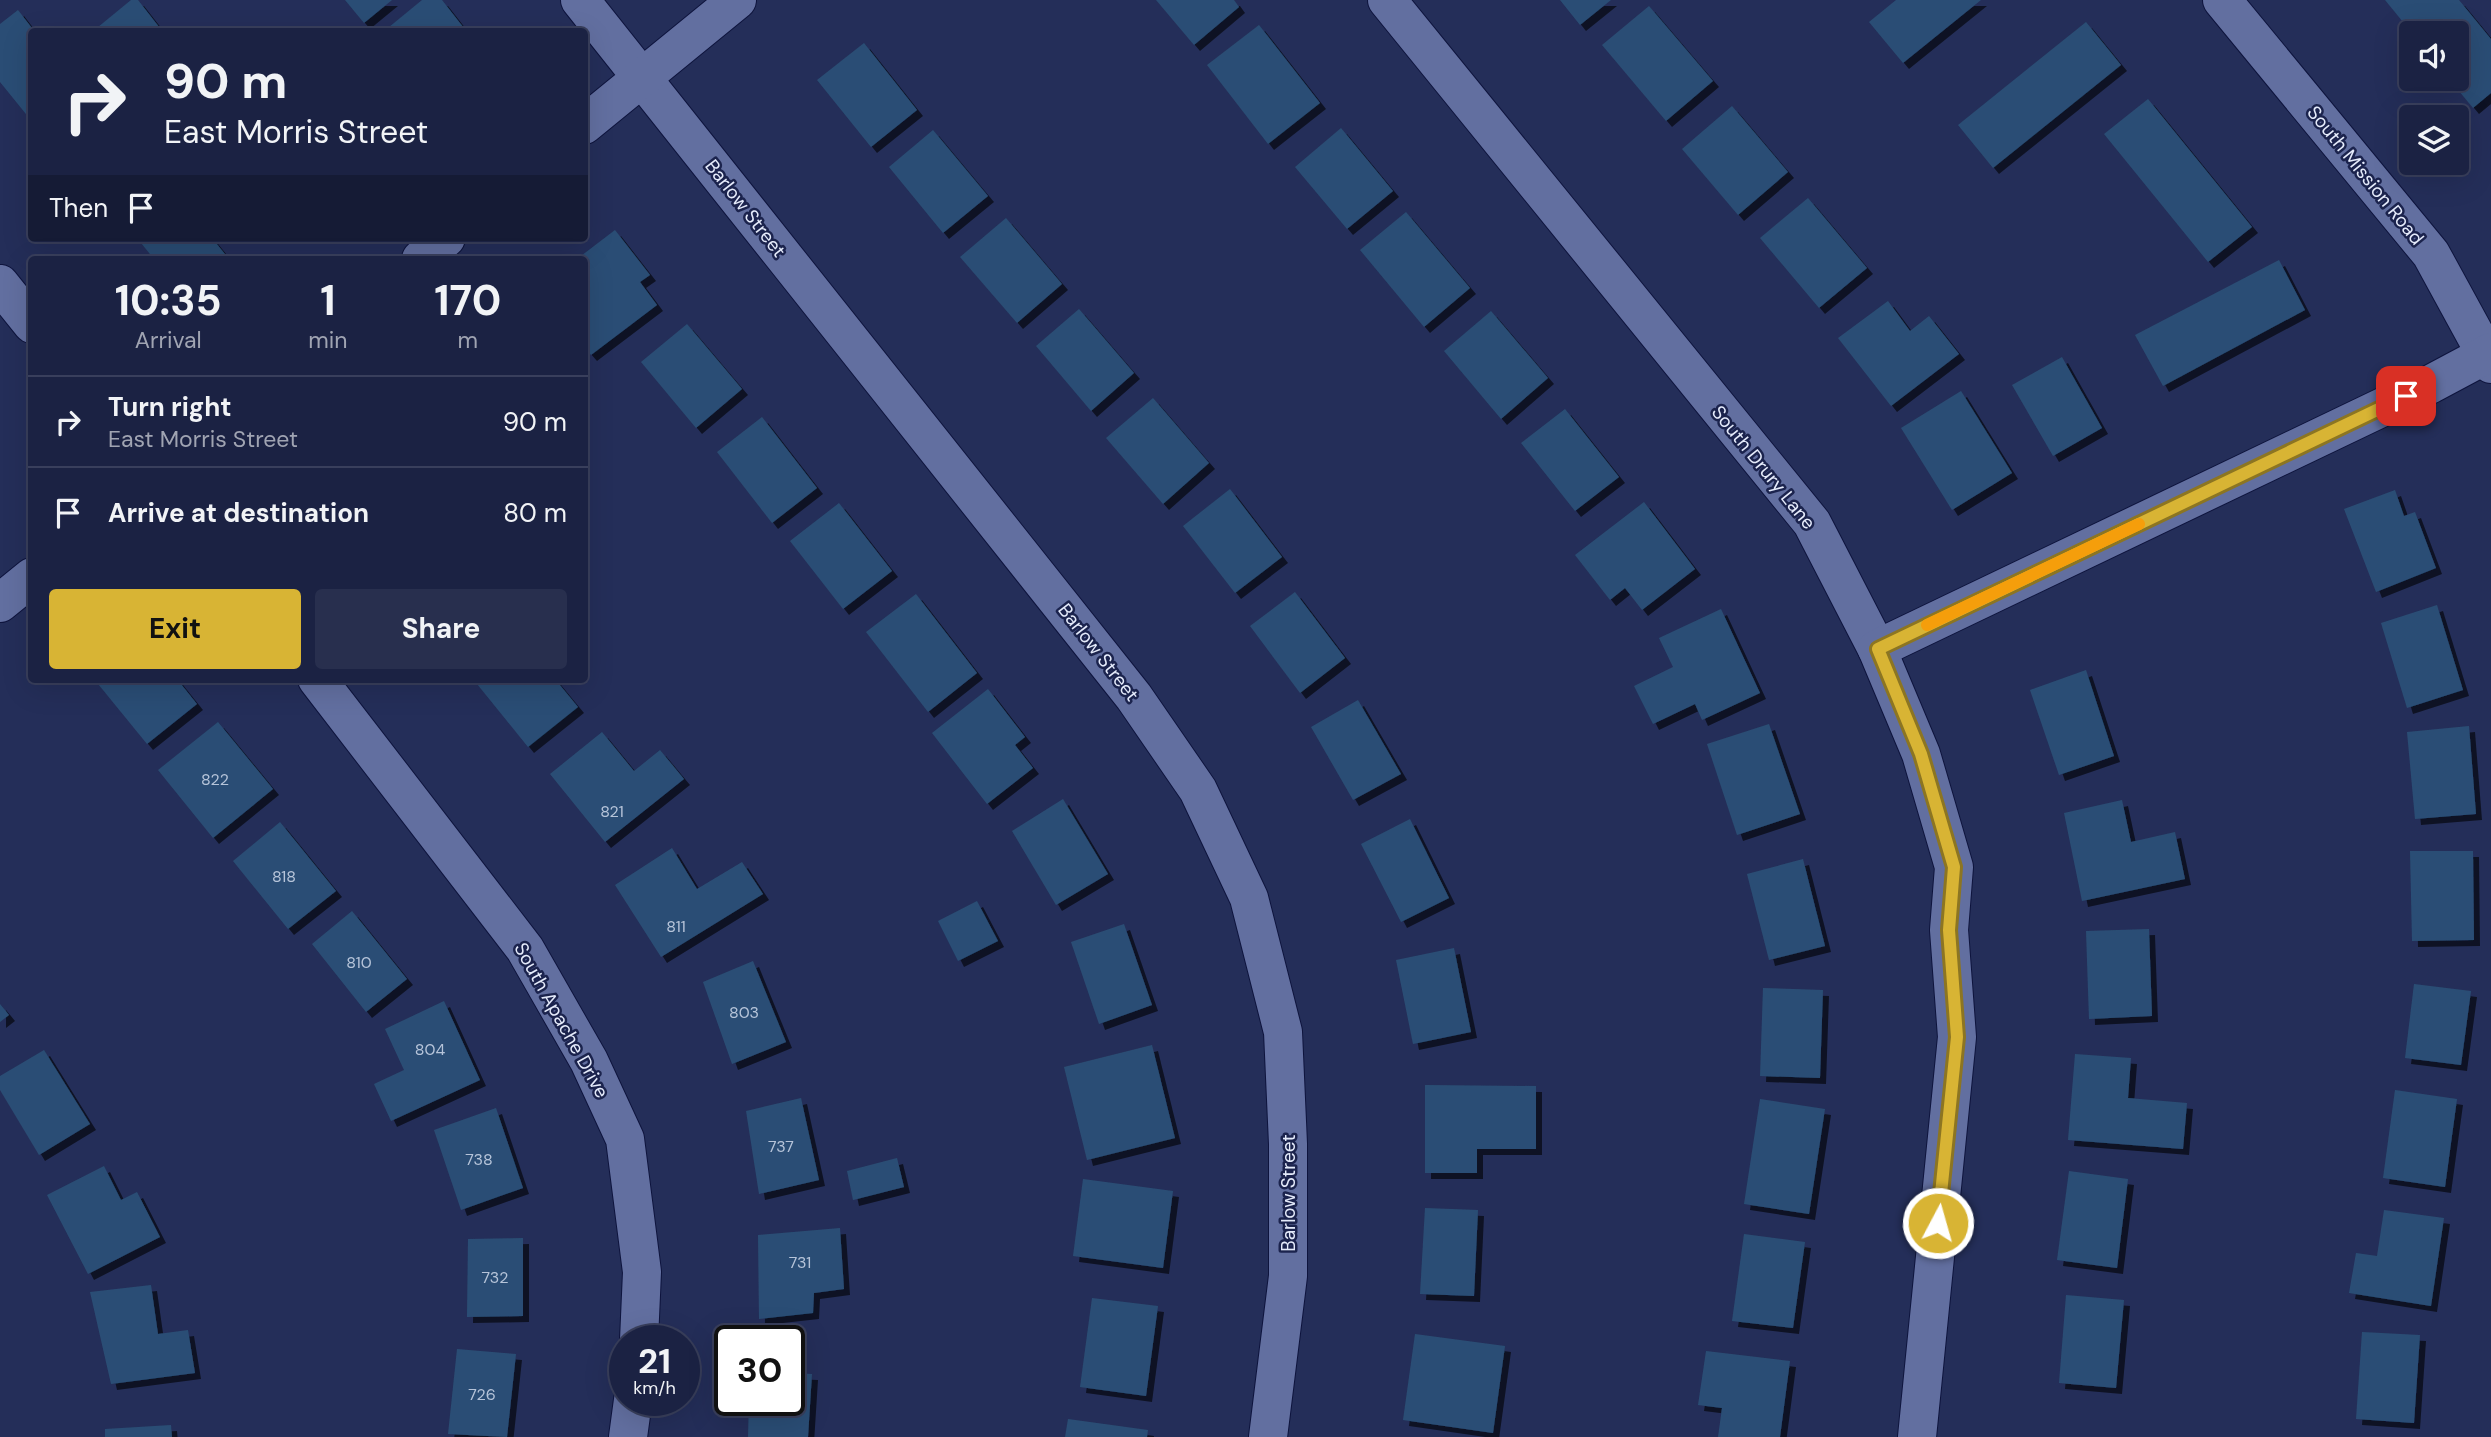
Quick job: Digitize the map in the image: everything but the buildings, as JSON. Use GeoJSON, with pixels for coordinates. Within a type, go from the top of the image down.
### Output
{"type":"FeatureCollection","features":[{"type":"Feature","properties":{"kind":"street","name":"Barlow Street"},"geometry":{"type":"LineString","coordinates":[[580,0],[1134,697],[1198,790],[1249,898],[1283,1032],[1288,1144],[1288,1276],[1268,1437]]}},
{"type":"Feature","properties":{"kind":"street"},"geometry":{"type":"LineString","coordinates":[[588,122],[737,0]]}},
{"type":"Feature","properties":{"kind":"street","name":"South Drury Lane"},"geometry":{"type":"LineString","coordinates":[[1387,0],[1812,523],[1878,649],[1921,754],[1954,867],[1949,930],[1957,1037],[1917,1437]]}},
{"type":"Feature","properties":{"kind":"street","name":"South Mission Road"},"geometry":{"type":"LineString","coordinates":[[2222,0],[2431,254],[2490,357]]}},
{"type":"Feature","properties":{"kind":"street"},"geometry":{"type":"LineString","coordinates":[[425,256],[441,242]]}},
{"type":"Feature","properties":{"kind":"street"},"geometry":{"type":"LineString","coordinates":[[0,285],[28,319]]}},
{"type":"Feature","properties":{"kind":"street"},"geometry":{"type":"LineString","coordinates":[[1878,649],[2490,357]]}},
{"type":"Feature","properties":{"kind":"street"},"geometry":{"type":"LineString","coordinates":[[0,603],[28,580]]}},
{"type":"Feature","properties":{"kind":"street","name":"South Apache Drive"},"geometry":{"type":"LineString","coordinates":[[320,683],[525,949],[589,1061],[625,1139],[642,1272],[640,1325]]}},
{"type":"Feature","properties":{"kind":"street"},"geometry":{"type":"LineString","coordinates":[[628,1437],[631,1416]]}},
{"type":"Feature","properties":{"kind":"slow traffic"},"geometry":{"type":"LineString","coordinates":[[1927,625],[2139,524]]}},
{"type":"Feature","properties":{"kind":"route"},"geometry":{"type":"LineString","coordinates":[[1938,1223],[1957,1037],[1949,930],[1954,867],[1921,754],[1878,649],[2406,396]]}}]}
